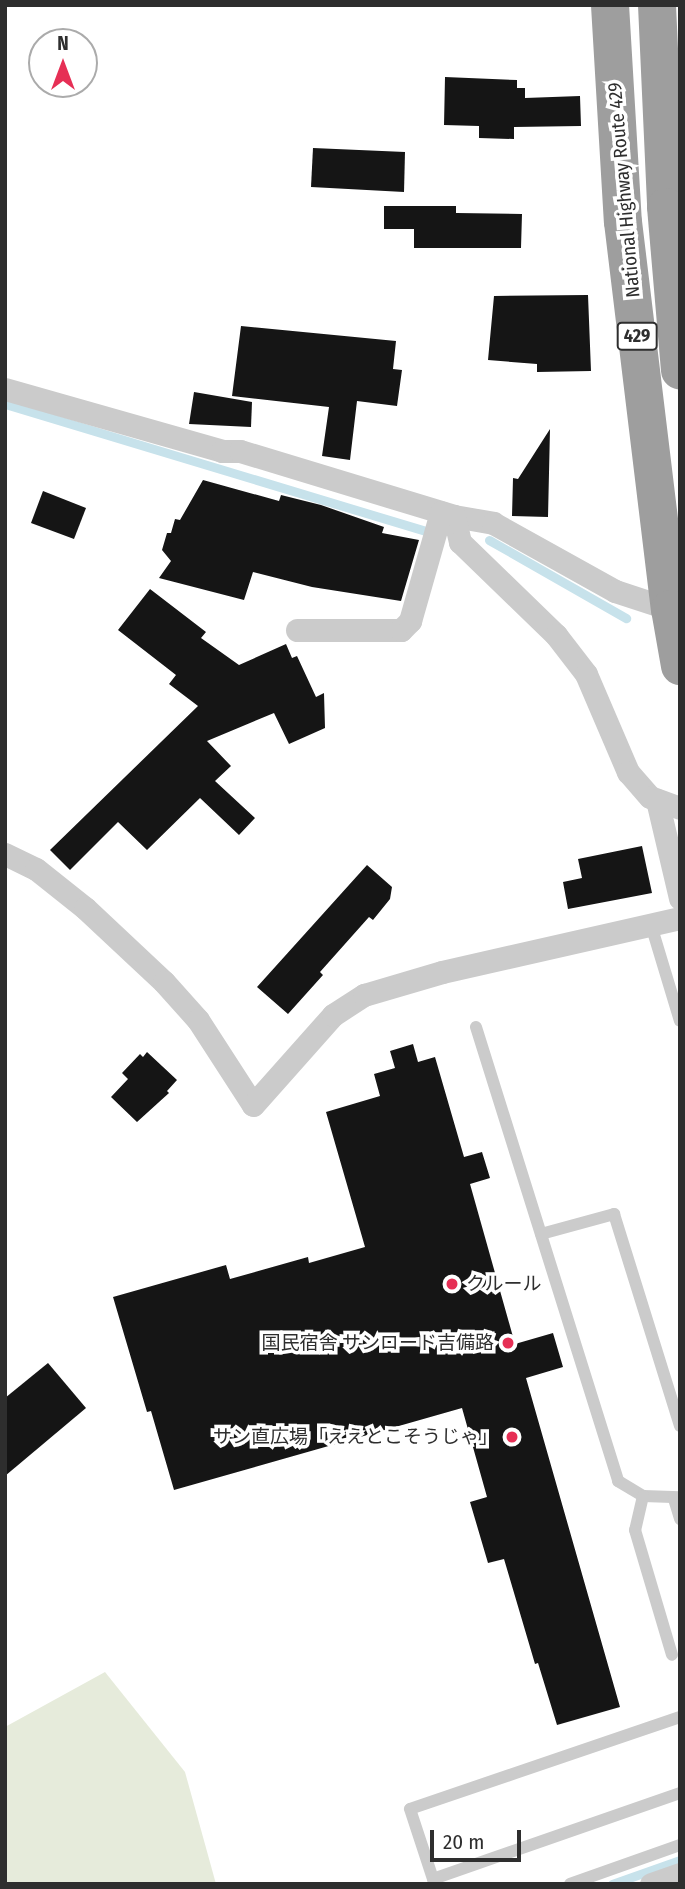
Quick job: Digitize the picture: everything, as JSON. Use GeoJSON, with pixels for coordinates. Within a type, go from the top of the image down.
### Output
{"type":"FeatureCollection","features":[{"type":"Feature","properties":{"kind":"highway","name":"National Highway Route 429"},"geometry":{"type":"LineString","coordinates":[[610,5],[621,182],[680,666]]}},
{"type":"Feature","properties":{"kind":"highway","name":"National Highway Route 429"},"geometry":{"type":"LineString","coordinates":[[657,5],[680,370]]}},
{"type":"Feature","properties":{"kind":"highway"},"geometry":{"type":"LineString","coordinates":[[621,182],[670,198]]}},
{"type":"Feature","properties":{"kind":"street"},"geometry":{"type":"LineString","coordinates":[[5,389],[222,451],[240,451],[448,514],[493,523],[615,591],[675,611]]}},
{"type":"Feature","properties":{"kind":"street"},"geometry":{"type":"LineString","coordinates":[[297,630],[401,631],[410,621],[448,514]]}},
{"type":"Feature","properties":{"kind":"street"},"geometry":{"type":"LineString","coordinates":[[448,514],[460,542],[556,635],[586,674],[628,772],[650,797],[680,808]]}},
{"type":"Feature","properties":{"kind":"street"},"geometry":{"type":"LineString","coordinates":[[657,800],[680,898]]}},
{"type":"Feature","properties":{"kind":"street"},"geometry":{"type":"LineString","coordinates":[[5,854],[36,869],[85,908],[164,982],[198,1020],[253,1105],[333,1015],[364,995],[442,972],[680,918]]}},
{"type":"Feature","properties":{"kind":"street"},"geometry":{"type":"LineString","coordinates":[[652,1884],[680,1874]]}},
{"type":"Feature","properties":{"kind":"lane"},"geometry":{"type":"LineString","coordinates":[[651,925],[680,1021]]}},
{"type":"Feature","properties":{"kind":"lane"},"geometry":{"type":"LineString","coordinates":[[476,1027],[618,1480],[643,1496],[677,1498],[680,1520]]}},
{"type":"Feature","properties":{"kind":"lane"},"geometry":{"type":"LineString","coordinates":[[541,1234],[614,1214],[680,1426]]}},
{"type":"Feature","properties":{"kind":"lane"},"geometry":{"type":"LineString","coordinates":[[643,1496],[635,1530],[672,1655]]}},
{"type":"Feature","properties":{"kind":"lane"},"geometry":{"type":"LineString","coordinates":[[680,1717],[410,1809],[433,1878],[680,1793]]}},
{"type":"Feature","properties":{"kind":"lane"},"geometry":{"type":"LineString","coordinates":[[570,1884],[680,1845]]}},
{"type":"Feature","properties":{"kind":"green space"},"geometry":{"type":"Polygon","coordinates":[[[105,1672],[185,1772],[216,1884],[5,1884],[5,1727],[105,1672]]]}},
{"type":"Feature","properties":{"kind":"building"},"geometry":{"type":"Polygon","coordinates":[[[445,77],[517,80],[517,88],[525,88],[525,98],[580,96],[581,126],[514,127],[514,139],[479,138],[479,126],[444,125],[445,77]]]}},
{"type":"Feature","properties":{"kind":"building"},"geometry":{"type":"Polygon","coordinates":[[[313,148],[405,152],[404,192],[311,187],[313,148]]]}},
{"type":"Feature","properties":{"kind":"building"},"geometry":{"type":"Polygon","coordinates":[[[384,206],[456,206],[456,213],[522,214],[521,248],[414,248],[414,229],[384,229],[384,206]]]}},
{"type":"Feature","properties":{"kind":"building"},"geometry":{"type":"Polygon","coordinates":[[[588,295],[591,371],[537,372],[537,364],[488,360],[494,296],[588,295]]]}},
{"type":"Feature","properties":{"kind":"building"},"geometry":{"type":"Polygon","coordinates":[[[241,326],[396,341],[393,369],[402,370],[397,406],[357,401],[350,460],[322,456],[329,407],[232,396],[241,326]]]}},
{"type":"Feature","properties":{"kind":"building"},"geometry":{"type":"Polygon","coordinates":[[[194,392],[252,402],[251,427],[189,424],[194,392]]]}},
{"type":"Feature","properties":{"kind":"building"},"geometry":{"type":"Polygon","coordinates":[[[550,429],[548,517],[512,516],[513,478],[518,479],[550,429]]]}},
{"type":"Feature","properties":{"kind":"building"},"geometry":{"type":"Polygon","coordinates":[[[203,480],[279,501],[281,495],[321,505],[384,527],[382,533],[419,540],[401,601],[312,587],[253,572],[244,600],[159,578],[171,561],[162,550],[167,533],[171,533],[175,519],[180,520],[203,480]]]}},
{"type":"Feature","properties":{"kind":"building"},"geometry":{"type":"Polygon","coordinates":[[[43,491],[86,508],[74,539],[31,523],[43,491]]]}},
{"type":"Feature","properties":{"kind":"building"},"geometry":{"type":"Polygon","coordinates":[[[150,589],[206,632],[201,638],[239,665],[286,644],[292,658],[297,656],[316,697],[324,693],[325,728],[289,744],[274,713],[207,741],[231,766],[215,781],[255,818],[239,835],[200,798],[147,850],[118,822],[70,870],[50,850],[198,706],[169,684],[176,675],[118,630],[150,589]]]}},
{"type":"Feature","properties":{"kind":"building"},"geometry":{"type":"Polygon","coordinates":[[[642,846],[652,893],[568,909],[563,882],[582,878],[578,859],[642,846]]]}},
{"type":"Feature","properties":{"kind":"building"},"geometry":{"type":"Polygon","coordinates":[[[367,865],[392,887],[390,899],[373,920],[369,917],[320,972],[323,975],[288,1014],[257,987],[367,865]]]}},
{"type":"Feature","properties":{"kind":"building"},"geometry":{"type":"Polygon","coordinates":[[[413,1044],[418,1062],[435,1057],[464,1157],[482,1152],[490,1178],[470,1184],[515,1344],[553,1333],[563,1367],[526,1378],[620,1707],[557,1725],[538,1663],[535,1664],[504,1559],[488,1563],[470,1502],[487,1497],[462,1408],[174,1490],[151,1411],[147,1412],[113,1297],[226,1265],[230,1279],[308,1257],[309,1263],[365,1247],[326,1112],[380,1096],[374,1074],[395,1068],[390,1051],[413,1044]]]}},
{"type":"Feature","properties":{"kind":"building"},"geometry":{"type":"Polygon","coordinates":[[[147,1052],[177,1080],[167,1091],[169,1093],[137,1122],[111,1097],[128,1079],[122,1073],[140,1054],[143,1057],[147,1052]]]}},
{"type":"Feature","properties":{"kind":"building"},"geometry":{"type":"Polygon","coordinates":[[[48,1363],[86,1408],[5,1476],[5,1398],[48,1363]]]}},
{"type":"Feature","properties":{"kind":"waterway"},"geometry":{"type":"LineString","coordinates":[[5,404],[426,531]]}},
{"type":"Feature","properties":{"kind":"waterway"},"geometry":{"type":"LineString","coordinates":[[489,540],[626,618]]}},
{"type":"Feature","properties":{"kind":"waterway"},"geometry":{"type":"LineString","coordinates":[[612,1884],[680,1860]]}},
{"type":"Feature","properties":{"kind":"place","name":"クルール"},"geometry":{"type":"Point","coordinates":[452,1284]}},
{"type":"Feature","properties":{"kind":"place","name":"国民宿舎 サンロード吉備路"},"geometry":{"type":"Point","coordinates":[508,1343]}},
{"type":"Feature","properties":{"kind":"place","name":"サン直広場「ええとこそうじゃ」"},"geometry":{"type":"Point","coordinates":[512,1437]}}]}
